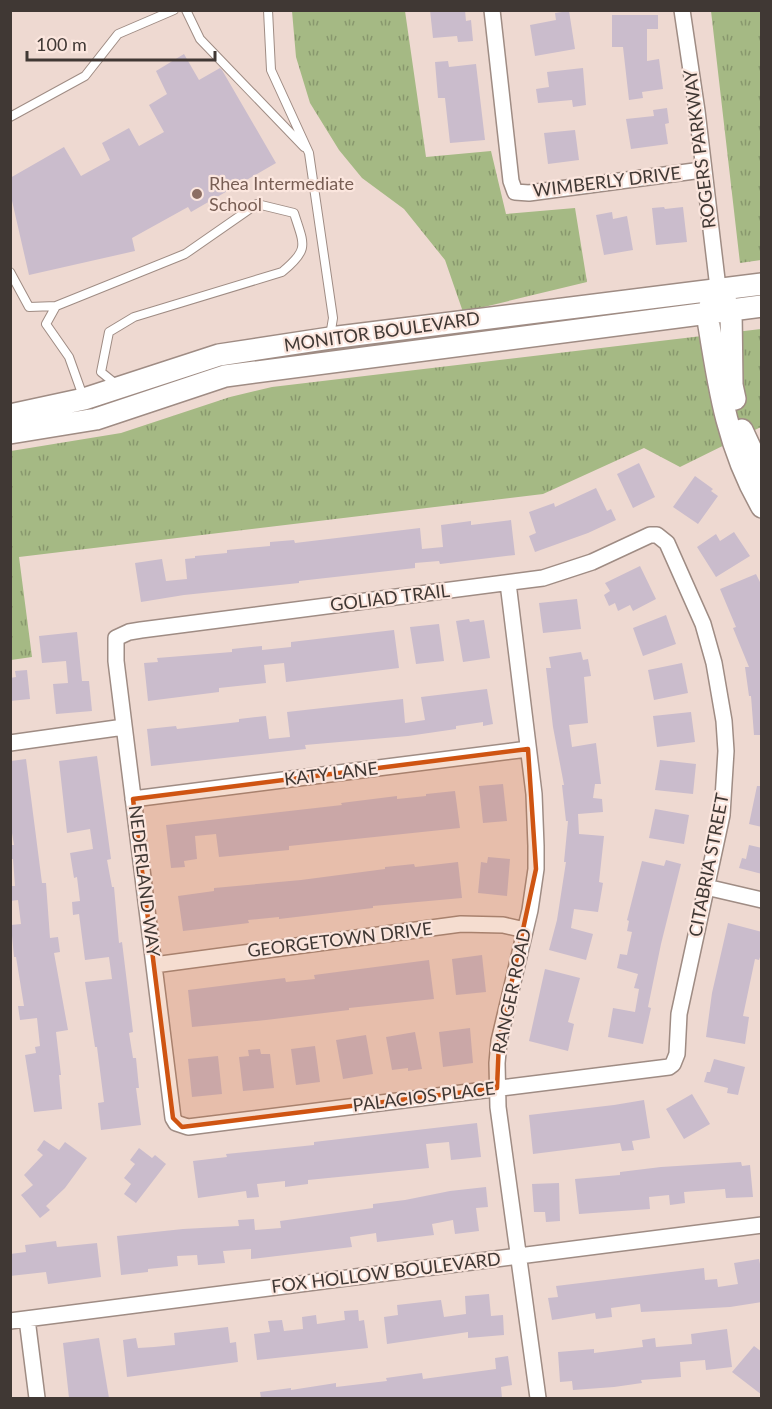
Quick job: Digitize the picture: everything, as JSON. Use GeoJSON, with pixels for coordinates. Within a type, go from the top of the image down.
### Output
{"type":"FeatureCollection","features":[{"type":"Feature","properties":{"kind":"street","name":"WIMBERLY DRIVE"},"geometry":{"type":"LineString","coordinates":[[492,10],[511,181],[515,192],[529,193],[702,170]]}},
{"type":"Feature","properties":{"kind":"street","name":"ROGERS PARKWAY"},"geometry":{"type":"LineString","coordinates":[[682,10],[697,111],[702,170],[718,288],[730,310],[732,385],[743,431],[762,473]]}},
{"type":"Feature","properties":{"kind":"street","name":"MONITOR BOULEVARD"},"geometry":{"type":"LineString","coordinates":[[10,415],[84,399],[219,355],[330,338],[762,284]]}},
{"type":"Feature","properties":{"kind":"street"},"geometry":{"type":"LineString","coordinates":[[718,288],[707,313],[722,406],[733,444],[762,507]]}},
{"type":"Feature","properties":{"kind":"street","name":"MONITOR BOULEVARD"},"geometry":{"type":"LineString","coordinates":[[10,433],[96,419],[225,376],[762,306]]}},
{"type":"Feature","properties":{"kind":"street","name":"GOLIAD TRAIL"},"geometry":{"type":"LineString","coordinates":[[116,638],[141,630],[508,583],[562,573],[650,535],[657,535]]}},
{"type":"Feature","properties":{"kind":"street","name":"CITABRIA STREET"},"geometry":{"type":"LineString","coordinates":[[657,535],[667,543],[703,624],[721,696],[726,751],[722,815],[679,1014],[677,1054],[673,1064]]}},
{"type":"Feature","properties":{"kind":"street","name":"RANGER ROAD"},"geometry":{"type":"LineString","coordinates":[[508,583],[534,794],[536,846],[533,892],[496,1063],[498,1107],[538,1398]]}},
{"type":"Feature","properties":{"kind":"street","name":"NEDERLAND WAY"},"geometry":{"type":"LineString","coordinates":[[116,638],[115,651],[124,727],[173,1118],[176,1123]]}},
{"type":"Feature","properties":{"kind":"street"},"geometry":{"type":"LineString","coordinates":[[10,743],[124,727]]}},
{"type":"Feature","properties":{"kind":"street","name":"KATY LANE"},"geometry":{"type":"LineString","coordinates":[[133,799],[528,749]]}},
{"type":"Feature","properties":{"kind":"street"},"geometry":{"type":"LineString","coordinates":[[706,887],[762,900]]}},
{"type":"Feature","properties":{"kind":"street","name":"GEORGETOWN DRIVE"},"geometry":{"type":"LineString","coordinates":[[154,965],[461,924],[503,925],[525,930]]}},
{"type":"Feature","properties":{"kind":"street","name":"PALACIOS PLACE"},"geometry":{"type":"LineString","coordinates":[[176,1123],[188,1127],[669,1067],[673,1064]]}},
{"type":"Feature","properties":{"kind":"street","name":"FOX HOLLOW BOULEVARD"},"geometry":{"type":"LineString","coordinates":[[10,1321],[762,1225]]}},
{"type":"Feature","properties":{"kind":"street"},"geometry":{"type":"LineString","coordinates":[[27,1319],[37,1398]]}},
{"type":"Feature","properties":{"kind":"lane"},"geometry":{"type":"LineString","coordinates":[[10,117],[85,76],[118,34],[174,10]]}},
{"type":"Feature","properties":{"kind":"lane"},"geometry":{"type":"LineString","coordinates":[[186,10],[200,39],[309,153]]}},
{"type":"Feature","properties":{"kind":"lane"},"geometry":{"type":"LineString","coordinates":[[268,10],[271,70],[309,153],[333,318],[330,338]]}},
{"type":"Feature","properties":{"kind":"lane"},"geometry":{"type":"LineString","coordinates":[[10,273],[30,307],[56,306],[185,254],[256,204],[294,213],[303,242],[299,258],[282,272],[134,317],[109,332],[101,372],[120,388]]}},
{"type":"Feature","properties":{"kind":"lane"},"geometry":{"type":"LineString","coordinates":[[56,306],[46,324],[69,357],[84,399]]}},
{"type":"Feature","properties":{"kind":"highlighted area"},"geometry":{"type":"Polygon","coordinates":[[[528,749],[536,869],[499,1041],[497,1088],[182,1127],[173,1118],[133,799],[528,749]]]}},
{"type":"Feature","properties":{"kind":"green space"},"geometry":{"type":"Polygon","coordinates":[[[292,11],[405,11],[426,157],[491,151],[506,214],[575,208],[587,282],[463,312],[445,260],[404,209],[362,178],[339,150],[310,103],[296,57],[292,11]]]}},
{"type":"Feature","properties":{"kind":"green space"},"geometry":{"type":"Polygon","coordinates":[[[711,11],[761,11],[761,260],[740,263],[711,11]]]}},
{"type":"Feature","properties":{"kind":"green space"},"geometry":{"type":"Polygon","coordinates":[[[761,329],[761,427],[680,467],[644,448],[543,494],[19,557],[32,657],[11,660],[11,451],[121,433],[230,397],[272,387],[761,329]]]}},
{"type":"Feature","properties":{"kind":"building"},"geometry":{"type":"Polygon","coordinates":[[[430,10],[465,10],[466,21],[471,20],[473,41],[458,42],[457,36],[433,38],[430,10]]]}},
{"type":"Feature","properties":{"kind":"building"},"geometry":{"type":"Polygon","coordinates":[[[569,11],[575,49],[535,56],[530,25],[556,20],[555,13],[569,11]]]}},
{"type":"Feature","properties":{"kind":"building"},"geometry":{"type":"Polygon","coordinates":[[[612,15],[658,15],[658,29],[647,29],[647,61],[659,59],[663,89],[642,92],[643,98],[629,100],[623,47],[612,47],[612,15]]]}},
{"type":"Feature","properties":{"kind":"building"},"geometry":{"type":"Polygon","coordinates":[[[184,54],[199,80],[220,68],[222,70],[276,163],[191,212],[188,207],[132,238],[135,251],[29,275],[10,192],[10,178],[64,147],[81,176],[110,160],[102,143],[129,128],[139,146],[164,132],[149,105],[167,94],[156,71],[184,54]]]}},
{"type":"Feature","properties":{"kind":"building"},"geometry":{"type":"Polygon","coordinates":[[[448,61],[449,67],[476,64],[485,140],[450,143],[445,98],[438,98],[435,62],[448,61]]]}},
{"type":"Feature","properties":{"kind":"building"},"geometry":{"type":"Polygon","coordinates":[[[583,68],[586,105],[573,107],[572,100],[538,103],[536,89],[549,87],[547,72],[583,68]]]}},
{"type":"Feature","properties":{"kind":"building"},"geometry":{"type":"Polygon","coordinates":[[[667,108],[669,123],[665,124],[668,144],[631,149],[626,119],[654,116],[653,110],[667,108]]]}},
{"type":"Feature","properties":{"kind":"building"},"geometry":{"type":"Polygon","coordinates":[[[575,130],[579,160],[548,164],[544,133],[575,130]]]}},
{"type":"Feature","properties":{"kind":"building"},"geometry":{"type":"Polygon","coordinates":[[[664,207],[665,209],[683,207],[687,242],[656,245],[652,208],[664,207]]]}},
{"type":"Feature","properties":{"kind":"building"},"geometry":{"type":"Polygon","coordinates":[[[612,212],[613,219],[627,216],[633,250],[604,255],[596,215],[612,212]]]}},
{"type":"Feature","properties":{"kind":"building"},"geometry":{"type":"Polygon","coordinates":[[[639,463],[655,497],[633,508],[617,474],[639,463]]]}},
{"type":"Feature","properties":{"kind":"building"},"geometry":{"type":"Polygon","coordinates":[[[695,476],[713,489],[711,491],[718,496],[698,524],[673,507],[695,476]]]}},
{"type":"Feature","properties":{"kind":"building"},"geometry":{"type":"Polygon","coordinates":[[[596,488],[607,511],[611,509],[616,520],[588,533],[535,552],[529,536],[536,533],[529,512],[554,503],[555,507],[596,488]]]}},
{"type":"Feature","properties":{"kind":"building"},"geometry":{"type":"Polygon","coordinates":[[[511,520],[515,555],[440,564],[439,561],[415,563],[415,568],[141,602],[135,563],[162,559],[166,581],[187,579],[185,559],[227,553],[227,550],[270,546],[270,542],[294,540],[295,543],[420,528],[422,549],[443,547],[441,525],[471,521],[471,525],[511,520]]]}},
{"type":"Feature","properties":{"kind":"building"},"geometry":{"type":"Polygon","coordinates":[[[734,532],[750,556],[716,577],[697,547],[716,534],[720,541],[734,532]]]}},
{"type":"Feature","properties":{"kind":"building"},"geometry":{"type":"Polygon","coordinates":[[[640,566],[656,599],[633,611],[630,605],[618,611],[615,603],[609,606],[604,595],[610,591],[605,583],[640,566]]]}},
{"type":"Feature","properties":{"kind":"building"},"geometry":{"type":"Polygon","coordinates":[[[756,574],[762,586],[762,735],[754,735],[751,696],[749,696],[745,667],[749,667],[720,589],[756,574]]]}},
{"type":"Feature","properties":{"kind":"building"},"geometry":{"type":"Polygon","coordinates":[[[577,599],[581,629],[543,633],[539,603],[577,599]]]}},
{"type":"Feature","properties":{"kind":"building"},"geometry":{"type":"Polygon","coordinates":[[[666,615],[676,644],[643,656],[633,628],[666,615]]]}},
{"type":"Feature","properties":{"kind":"building"},"geometry":{"type":"Polygon","coordinates":[[[469,619],[470,622],[484,620],[490,658],[463,662],[456,621],[469,619]]]}},
{"type":"Feature","properties":{"kind":"building"},"geometry":{"type":"Polygon","coordinates":[[[439,624],[444,661],[416,664],[410,627],[439,624]]]}},
{"type":"Feature","properties":{"kind":"building"},"geometry":{"type":"Polygon","coordinates":[[[394,630],[399,668],[286,682],[284,663],[264,665],[266,683],[219,688],[219,692],[148,701],[144,663],[158,662],[157,658],[232,652],[232,649],[262,646],[262,650],[291,647],[291,642],[394,630]]]}},
{"type":"Feature","properties":{"kind":"building"},"geometry":{"type":"Polygon","coordinates":[[[77,632],[82,681],[89,681],[92,711],[56,714],[53,684],[68,683],[66,661],[42,663],[39,636],[77,632]]]}},
{"type":"Feature","properties":{"kind":"building"},"geometry":{"type":"Polygon","coordinates":[[[581,652],[583,660],[588,659],[591,676],[584,677],[588,723],[569,725],[572,747],[596,743],[601,784],[595,784],[593,798],[602,799],[603,812],[578,814],[579,834],[604,836],[599,882],[603,883],[598,912],[574,909],[571,928],[593,934],[586,960],[549,950],[557,920],[566,862],[564,862],[568,821],[566,821],[562,785],[564,785],[553,727],[546,668],[551,668],[549,657],[581,652]]]}},
{"type":"Feature","properties":{"kind":"building"},"geometry":{"type":"Polygon","coordinates":[[[682,663],[688,693],[654,700],[648,670],[682,663]]]}},
{"type":"Feature","properties":{"kind":"building"},"geometry":{"type":"Polygon","coordinates":[[[27,670],[30,699],[10,701],[10,678],[16,677],[15,671],[27,670]]]}},
{"type":"Feature","properties":{"kind":"building"},"geometry":{"type":"Polygon","coordinates":[[[487,689],[493,724],[483,726],[483,722],[456,726],[456,729],[408,736],[305,745],[306,749],[151,766],[147,729],[176,726],[177,729],[239,722],[239,719],[266,716],[269,739],[290,737],[287,712],[403,699],[405,723],[425,720],[421,697],[487,689]]]}},
{"type":"Feature","properties":{"kind":"building"},"geometry":{"type":"Polygon","coordinates":[[[691,712],[695,742],[657,747],[653,716],[691,712]]]}},
{"type":"Feature","properties":{"kind":"building"},"geometry":{"type":"Polygon","coordinates":[[[97,756],[111,859],[107,860],[112,887],[114,887],[119,943],[122,942],[133,1032],[129,1033],[133,1058],[136,1058],[139,1088],[136,1088],[141,1125],[101,1130],[98,1103],[104,1102],[85,982],[112,979],[109,957],[85,960],[79,914],[73,915],[72,902],[80,901],[77,877],[74,878],[70,853],[93,849],[90,829],[67,833],[59,761],[97,756]]]}},
{"type":"Feature","properties":{"kind":"building"},"geometry":{"type":"Polygon","coordinates":[[[26,759],[42,883],[46,883],[50,938],[58,937],[60,952],[54,953],[68,1030],[56,1032],[62,1109],[34,1112],[25,1055],[36,1053],[35,1047],[40,1046],[37,1018],[20,1020],[18,1006],[24,1006],[16,957],[14,957],[11,925],[21,924],[18,900],[10,901],[10,886],[15,886],[13,859],[10,859],[10,845],[14,845],[10,821],[10,768],[12,768],[11,761],[26,759]]]}},
{"type":"Feature","properties":{"kind":"building"},"geometry":{"type":"Polygon","coordinates":[[[660,760],[696,764],[693,794],[655,790],[660,760]]]}},
{"type":"Feature","properties":{"kind":"building"},"geometry":{"type":"Polygon","coordinates":[[[503,784],[507,821],[483,823],[479,786],[503,784]]]}},
{"type":"Feature","properties":{"kind":"building"},"geometry":{"type":"Polygon","coordinates":[[[757,786],[762,786],[762,827],[749,824],[757,786]]]}},
{"type":"Feature","properties":{"kind":"building"},"geometry":{"type":"Polygon","coordinates":[[[455,791],[460,828],[289,846],[289,850],[219,857],[216,834],[195,836],[197,859],[184,861],[185,867],[171,868],[166,825],[342,805],[341,803],[397,796],[397,799],[455,791]]]}},
{"type":"Feature","properties":{"kind":"building"},"geometry":{"type":"Polygon","coordinates":[[[655,809],[689,815],[684,844],[649,838],[655,809]]]}},
{"type":"Feature","properties":{"kind":"building"},"geometry":{"type":"Polygon","coordinates":[[[749,845],[762,848],[762,874],[739,868],[742,858],[746,859],[749,845]]]}},
{"type":"Feature","properties":{"kind":"building"},"geometry":{"type":"Polygon","coordinates":[[[488,857],[510,859],[507,896],[478,893],[481,862],[487,863],[488,857]]]}},
{"type":"Feature","properties":{"kind":"building"},"geometry":{"type":"Polygon","coordinates":[[[666,860],[681,864],[661,944],[643,1044],[608,1037],[613,1008],[635,1012],[639,989],[634,988],[638,974],[617,968],[620,954],[627,955],[632,932],[627,931],[629,921],[627,920],[642,861],[664,866],[666,860]]]}},
{"type":"Feature","properties":{"kind":"building"},"geometry":{"type":"Polygon","coordinates":[[[458,862],[462,898],[373,906],[373,908],[279,919],[279,917],[248,920],[249,923],[183,931],[178,896],[214,891],[214,888],[301,880],[385,869],[385,867],[414,864],[415,867],[458,862]]]}},
{"type":"Feature","properties":{"kind":"building"},"geometry":{"type":"Polygon","coordinates":[[[728,923],[762,932],[762,951],[759,960],[755,959],[743,1016],[749,1017],[745,1044],[706,1037],[712,993],[728,923]]]}},
{"type":"Feature","properties":{"kind":"building"},"geometry":{"type":"Polygon","coordinates":[[[482,955],[486,992],[456,995],[452,959],[482,955]]]}},
{"type":"Feature","properties":{"kind":"building"},"geometry":{"type":"Polygon","coordinates":[[[429,960],[434,999],[192,1027],[188,990],[285,978],[286,982],[315,979],[314,975],[429,960]]]}},
{"type":"Feature","properties":{"kind":"building"},"geometry":{"type":"Polygon","coordinates":[[[545,969],[580,978],[568,1022],[574,1024],[568,1051],[529,1041],[545,969]]]}},
{"type":"Feature","properties":{"kind":"building"},"geometry":{"type":"Polygon","coordinates":[[[470,1028],[473,1063],[443,1067],[439,1032],[470,1028]]]}},
{"type":"Feature","properties":{"kind":"building"},"geometry":{"type":"Polygon","coordinates":[[[415,1032],[422,1069],[392,1070],[386,1037],[415,1032]]]}},
{"type":"Feature","properties":{"kind":"building"},"geometry":{"type":"Polygon","coordinates":[[[366,1035],[373,1074],[343,1079],[336,1040],[366,1035]]]}},
{"type":"Feature","properties":{"kind":"building"},"geometry":{"type":"Polygon","coordinates":[[[315,1046],[320,1082],[296,1085],[291,1049],[315,1046]]]}},
{"type":"Feature","properties":{"kind":"building"},"geometry":{"type":"Polygon","coordinates":[[[260,1049],[261,1054],[270,1054],[274,1088],[243,1091],[239,1057],[249,1056],[248,1050],[260,1049]]]}},
{"type":"Feature","properties":{"kind":"building"},"geometry":{"type":"Polygon","coordinates":[[[218,1056],[222,1094],[192,1097],[188,1059],[218,1056]]]}},
{"type":"Feature","properties":{"kind":"building"},"geometry":{"type":"Polygon","coordinates":[[[714,1059],[745,1067],[738,1095],[727,1093],[728,1088],[704,1082],[714,1059]]]}},
{"type":"Feature","properties":{"kind":"building"},"geometry":{"type":"Polygon","coordinates":[[[692,1094],[710,1124],[684,1139],[666,1109],[692,1094]]]}},
{"type":"Feature","properties":{"kind":"building"},"geometry":{"type":"Polygon","coordinates":[[[644,1100],[650,1138],[632,1141],[634,1150],[622,1151],[620,1143],[533,1154],[529,1115],[644,1100]]]}},
{"type":"Feature","properties":{"kind":"building"},"geometry":{"type":"Polygon","coordinates":[[[477,1123],[481,1157],[451,1160],[449,1142],[426,1144],[429,1168],[308,1180],[308,1184],[285,1187],[285,1181],[257,1184],[259,1197],[247,1198],[246,1191],[198,1198],[193,1161],[227,1157],[226,1154],[314,1145],[314,1142],[477,1123]]]}},
{"type":"Feature","properties":{"kind":"building"},"geometry":{"type":"Polygon","coordinates":[[[44,1140],[59,1150],[65,1142],[87,1158],[65,1188],[46,1206],[50,1210],[40,1218],[21,1195],[33,1185],[24,1175],[43,1155],[37,1150],[44,1140]]]}},
{"type":"Feature","properties":{"kind":"building"},"geometry":{"type":"Polygon","coordinates":[[[139,1148],[152,1158],[155,1155],[166,1164],[136,1203],[124,1194],[131,1184],[124,1178],[135,1164],[130,1160],[139,1148]]]}},
{"type":"Feature","properties":{"kind":"building"},"geometry":{"type":"Polygon","coordinates":[[[741,1162],[742,1166],[750,1165],[753,1197],[726,1198],[725,1189],[684,1192],[685,1203],[670,1205],[669,1195],[649,1197],[650,1209],[579,1214],[575,1179],[620,1175],[620,1172],[661,1167],[741,1162]]]}},
{"type":"Feature","properties":{"kind":"building"},"geometry":{"type":"Polygon","coordinates":[[[559,1183],[560,1221],[546,1222],[545,1212],[534,1212],[532,1184],[559,1183]]]}},
{"type":"Feature","properties":{"kind":"building"},"geometry":{"type":"Polygon","coordinates":[[[486,1187],[488,1207],[476,1208],[479,1231],[455,1234],[453,1220],[432,1224],[434,1235],[377,1242],[376,1233],[350,1237],[352,1247],[251,1259],[251,1249],[223,1251],[225,1263],[198,1265],[197,1255],[177,1256],[178,1266],[121,1275],[117,1236],[239,1226],[238,1220],[254,1219],[255,1230],[281,1228],[280,1221],[373,1208],[373,1204],[486,1187]]]}},
{"type":"Feature","properties":{"kind":"building"},"geometry":{"type":"Polygon","coordinates":[[[56,1241],[57,1247],[97,1243],[101,1277],[48,1284],[46,1272],[10,1276],[10,1254],[26,1252],[25,1245],[56,1241]]]}},
{"type":"Feature","properties":{"kind":"building"},"geometry":{"type":"Polygon","coordinates":[[[759,1259],[762,1274],[762,1302],[730,1307],[641,1312],[640,1304],[611,1308],[612,1317],[596,1319],[595,1313],[552,1320],[548,1298],[558,1297],[556,1286],[704,1268],[705,1280],[717,1279],[718,1287],[738,1284],[734,1263],[759,1259]]]}},
{"type":"Feature","properties":{"kind":"building"},"geometry":{"type":"Polygon","coordinates":[[[489,1294],[491,1316],[503,1315],[504,1335],[468,1338],[468,1332],[387,1344],[384,1317],[398,1315],[397,1305],[441,1300],[444,1317],[466,1314],[465,1296],[489,1294]]]}},
{"type":"Feature","properties":{"kind":"building"},"geometry":{"type":"Polygon","coordinates":[[[358,1310],[359,1321],[364,1320],[368,1348],[257,1360],[254,1334],[270,1332],[268,1321],[282,1320],[284,1331],[303,1329],[302,1317],[316,1315],[317,1324],[345,1320],[344,1311],[358,1310]]]}},
{"type":"Feature","properties":{"kind":"building"},"geometry":{"type":"Polygon","coordinates":[[[228,1327],[230,1343],[236,1342],[238,1362],[127,1377],[123,1340],[136,1338],[138,1348],[175,1345],[174,1333],[228,1327]]]}},
{"type":"Feature","properties":{"kind":"building"},"geometry":{"type":"Polygon","coordinates":[[[727,1329],[732,1367],[706,1370],[705,1360],[680,1362],[681,1377],[641,1380],[642,1383],[614,1387],[573,1390],[572,1381],[560,1382],[558,1352],[594,1349],[594,1353],[643,1347],[642,1340],[655,1338],[656,1347],[692,1344],[691,1334],[727,1329]]]}},
{"type":"Feature","properties":{"kind":"building"},"geometry":{"type":"Polygon","coordinates":[[[99,1338],[109,1398],[69,1398],[63,1343],[99,1338]]]}},
{"type":"Feature","properties":{"kind":"building"},"geometry":{"type":"Polygon","coordinates":[[[754,1346],[762,1352],[762,1395],[732,1372],[754,1346]]]}},
{"type":"Feature","properties":{"kind":"building"},"geometry":{"type":"Polygon","coordinates":[[[508,1356],[512,1385],[501,1387],[502,1398],[261,1398],[260,1392],[336,1383],[336,1387],[387,1381],[386,1378],[422,1373],[423,1379],[496,1369],[495,1358],[508,1356]]]}},
{"type":"Feature","properties":{"kind":"place","name":"Rhea Intermediate School"},"geometry":{"type":"Point","coordinates":[197,194]}}]}
